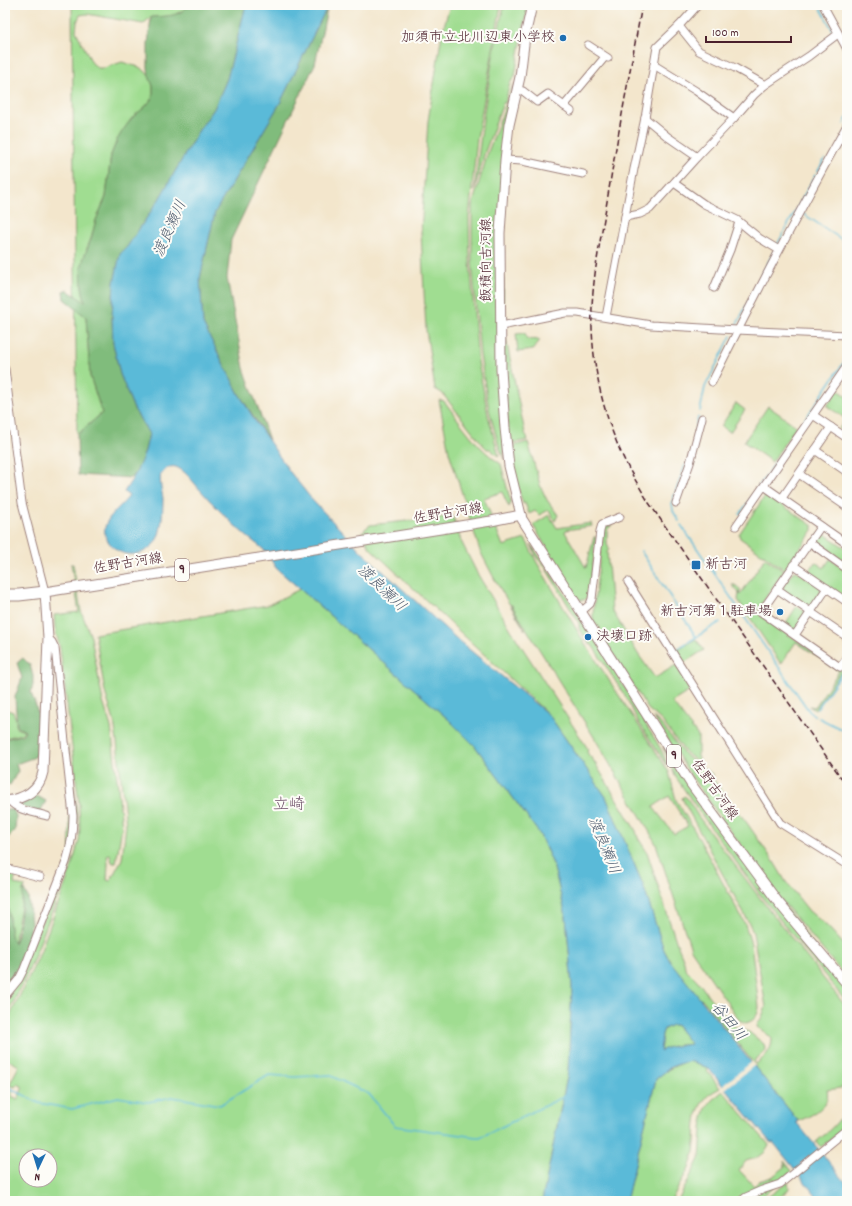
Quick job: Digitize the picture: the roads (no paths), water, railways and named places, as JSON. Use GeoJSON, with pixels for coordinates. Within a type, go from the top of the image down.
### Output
{"type":"FeatureCollection","features":[{"type":"Feature","properties":{"kind":"highway"},"geometry":{"type":"LineString","coordinates":[[5,595],[19,595],[49,591]]}},
{"type":"Feature","properties":{"kind":"main road","name":"飯積向古河線"},"geometry":{"type":"LineString","coordinates":[[516,516],[506,446],[502,385],[500,233],[505,160],[510,116],[520,77],[525,36],[532,5]]}},
{"type":"Feature","properties":{"kind":"main road","name":"佐野古河線"},"geometry":{"type":"LineString","coordinates":[[49,591],[491,522],[516,516],[523,523],[710,810],[778,902],[847,984]]}},
{"type":"Feature","properties":{"kind":"main road"},"geometry":{"type":"LineString","coordinates":[[7,801],[17,799],[30,793],[42,779],[44,766],[49,591]]}},
{"type":"Feature","properties":{"kind":"street"},"geometry":{"type":"LineString","coordinates":[[606,317],[645,118],[657,47],[698,5]]}},
{"type":"Feature","properties":{"kind":"street"},"geometry":{"type":"LineString","coordinates":[[823,5],[847,49]]}},
{"type":"Feature","properties":{"kind":"street"},"geometry":{"type":"LineString","coordinates":[[679,26],[699,51],[735,68],[765,85]]}},
{"type":"Feature","properties":{"kind":"street"},"geometry":{"type":"LineString","coordinates":[[625,217],[640,214],[650,209],[754,95],[765,85],[809,56],[838,34]]}},
{"type":"Feature","properties":{"kind":"street"},"geometry":{"type":"LineString","coordinates":[[564,106],[606,57],[588,45]]}},
{"type":"Feature","properties":{"kind":"street"},"geometry":{"type":"LineString","coordinates":[[654,65],[696,91],[734,118]]}},
{"type":"Feature","properties":{"kind":"street"},"geometry":{"type":"LineString","coordinates":[[517,89],[523,90],[537,102],[548,94],[571,111]]}},
{"type":"Feature","properties":{"kind":"street"},"geometry":{"type":"LineString","coordinates":[[645,118],[668,137],[697,157]]}},
{"type":"Feature","properties":{"kind":"street"},"geometry":{"type":"LineString","coordinates":[[712,382],[737,330],[800,209],[847,126]]}},
{"type":"Feature","properties":{"kind":"street"},"geometry":{"type":"LineString","coordinates":[[505,160],[522,161],[583,174]]}},
{"type":"Feature","properties":{"kind":"street"},"geometry":{"type":"LineString","coordinates":[[674,183],[704,204],[737,220],[759,238],[779,250]]}},
{"type":"Feature","properties":{"kind":"street"},"geometry":{"type":"LineString","coordinates":[[714,288],[730,250],[739,222]]}},
{"type":"Feature","properties":{"kind":"street"},"geometry":{"type":"LineString","coordinates":[[501,326],[565,313],[578,313],[651,325],[847,335]]}},
{"type":"Feature","properties":{"kind":"street"},"geometry":{"type":"LineString","coordinates":[[736,526],[813,415],[844,378],[847,366]]}},
{"type":"Feature","properties":{"kind":"street"},"geometry":{"type":"LineString","coordinates":[[5,369],[22,503],[49,591]]}},
{"type":"Feature","properties":{"kind":"street"},"geometry":{"type":"LineString","coordinates":[[813,415],[847,438]]}},
{"type":"Feature","properties":{"kind":"street"},"geometry":{"type":"LineString","coordinates":[[676,502],[690,463],[702,418]]}},
{"type":"Feature","properties":{"kind":"street"},"geometry":{"type":"LineString","coordinates":[[782,498],[831,427]]}},
{"type":"Feature","properties":{"kind":"street"},"geometry":{"type":"LineString","coordinates":[[815,450],[847,472]]}},
{"type":"Feature","properties":{"kind":"street"},"geometry":{"type":"LineString","coordinates":[[799,474],[847,507]]}},
{"type":"Feature","properties":{"kind":"street"},"geometry":{"type":"LineString","coordinates":[[764,486],[847,544]]}},
{"type":"Feature","properties":{"kind":"street"},"geometry":{"type":"LineString","coordinates":[[581,612],[590,604],[592,599],[602,524],[620,517]]}},
{"type":"Feature","properties":{"kind":"street"},"geometry":{"type":"LineString","coordinates":[[821,526],[761,612],[840,667],[847,658]]}},
{"type":"Feature","properties":{"kind":"street"},"geometry":{"type":"LineString","coordinates":[[809,542],[847,569]]}},
{"type":"Feature","properties":{"kind":"street"},"geometry":{"type":"LineString","coordinates":[[793,566],[847,602]]}},
{"type":"Feature","properties":{"kind":"street"},"geometry":{"type":"LineString","coordinates":[[628,582],[780,823],[847,865]]}},
{"type":"Feature","properties":{"kind":"street"},"geometry":{"type":"LineString","coordinates":[[795,636],[827,588]]}},
{"type":"Feature","properties":{"kind":"street"},"geometry":{"type":"LineString","coordinates":[[777,589],[847,637]]}},
{"type":"Feature","properties":{"kind":"street"},"geometry":{"type":"LineString","coordinates":[[5,996],[19,979],[24,969],[66,862],[72,834],[73,816],[55,648],[48,638]]}},
{"type":"Feature","properties":{"kind":"street"},"geometry":{"type":"LineString","coordinates":[[7,801],[18,808],[46,816]]}},
{"type":"Feature","properties":{"kind":"street"},"geometry":{"type":"LineString","coordinates":[[5,868],[40,877]]}},
{"type":"Feature","properties":{"kind":"street"},"geometry":{"type":"LineString","coordinates":[[741,1201],[746,1197],[762,1190],[780,1184],[847,1129]]}},
{"type":"Feature","properties":{"kind":"water","name":"渡良瀬川"},"geometry":{"type":"Polygon","coordinates":[[[246,5],[328,5],[280,103],[215,212],[200,278],[203,324],[239,394],[290,472],[314,502],[363,553],[459,641],[549,715],[606,797],[643,885],[664,950],[670,961],[798,1121],[796,1122],[847,1184],[847,1201],[820,1201],[773,1142],[771,1143],[708,1068],[691,1061],[671,1067],[656,1079],[626,1201],[542,1201],[568,1072],[572,987],[566,916],[553,864],[539,833],[475,746],[448,719],[276,568],[264,550],[232,523],[188,475],[179,468],[170,467],[161,474],[160,483],[163,498],[161,524],[158,537],[149,548],[137,554],[124,553],[112,546],[107,538],[105,531],[106,525],[109,519],[129,496],[124,492],[136,473],[145,451],[149,434],[134,409],[120,374],[113,343],[112,316],[114,283],[120,254],[127,247],[158,201],[199,130],[214,109],[227,79],[246,5]],[[672,1025],[664,1029],[660,1051],[671,1047],[691,1044],[676,1025],[672,1025]]]}},
{"type":"Feature","properties":{"kind":"waterway"},"geometry":{"type":"LineString","coordinates":[[819,5],[833,31]]}},
{"type":"Feature","properties":{"kind":"waterway"},"geometry":{"type":"LineString","coordinates":[[844,50],[847,56]]}},
{"type":"Feature","properties":{"kind":"waterway"},"geometry":{"type":"LineString","coordinates":[[844,124],[847,118]]}},
{"type":"Feature","properties":{"kind":"waterway"},"geometry":{"type":"LineString","coordinates":[[818,171],[825,159]]}},
{"type":"Feature","properties":{"kind":"waterway"},"geometry":{"type":"LineString","coordinates":[[777,245],[815,175]]}},
{"type":"Feature","properties":{"kind":"waterway"},"geometry":{"type":"LineString","coordinates":[[802,213],[847,243]]}},
{"type":"Feature","properties":{"kind":"waterway"},"geometry":{"type":"LineString","coordinates":[[737,324],[774,251]]}},
{"type":"Feature","properties":{"kind":"waterway"},"geometry":{"type":"LineString","coordinates":[[700,411],[705,387],[731,336]]}},
{"type":"Feature","properties":{"kind":"waterway"},"geometry":{"type":"LineString","coordinates":[[740,514],[847,358]]}},
{"type":"Feature","properties":{"kind":"waterway"},"geometry":{"type":"LineString","coordinates":[[695,430],[698,417]]}},
{"type":"Feature","properties":{"kind":"waterway"},"geometry":{"type":"LineString","coordinates":[[679,521],[673,511],[672,502],[685,465]]}},
{"type":"Feature","properties":{"kind":"waterway"},"geometry":{"type":"LineString","coordinates":[[681,525],[809,711],[815,716]]}},
{"type":"Feature","properties":{"kind":"waterway"},"geometry":{"type":"LineString","coordinates":[[641,551],[696,637]]}},
{"type":"Feature","properties":{"kind":"waterway"},"geometry":{"type":"LineString","coordinates":[[732,614],[739,609]]}},
{"type":"Feature","properties":{"kind":"waterway"},"geometry":{"type":"LineString","coordinates":[[674,651],[720,622]]}},
{"type":"Feature","properties":{"kind":"waterway"},"geometry":{"type":"LineString","coordinates":[[817,709],[847,666]]}},
{"type":"Feature","properties":{"kind":"waterway"},"geometry":{"type":"LineString","coordinates":[[819,718],[847,732]]}},
{"type":"Feature","properties":{"kind":"waterway"},"geometry":{"type":"LineString","coordinates":[[8,1087],[39,1103],[72,1109],[118,1097],[148,1102],[172,1097],[220,1105],[269,1075],[295,1077],[329,1075],[369,1094],[395,1126],[476,1137],[489,1133],[565,1096]]}},
{"type":"Feature","properties":{"kind":"railway"},"geometry":{"type":"LineString","coordinates":[[642,5],[613,166],[593,291],[593,348],[605,410],[620,450],[629,469],[649,503],[847,786]]}},
{"type":"Feature","properties":{"kind":"place","name":"加須市立北川辺東小学校"},"geometry":{"type":"Point","coordinates":[563,38]}},
{"type":"Feature","properties":{"kind":"place","name":"新古河"},"geometry":{"type":"Point","coordinates":[696,565]}},
{"type":"Feature","properties":{"kind":"place","name":"新古河第１駐車場"},"geometry":{"type":"Point","coordinates":[780,612]}},
{"type":"Feature","properties":{"kind":"place","name":"決壊口跡"},"geometry":{"type":"Point","coordinates":[588,637]}},
{"type":"Feature","properties":{"kind":"district","name":"立崎"},"geometry":{"type":"Point","coordinates":[289,805]}},
{"type":"Feature","properties":{"kind":"water label","name":"谷田川"},"geometry":{"type":"Point","coordinates":[728,1022]}}]}
